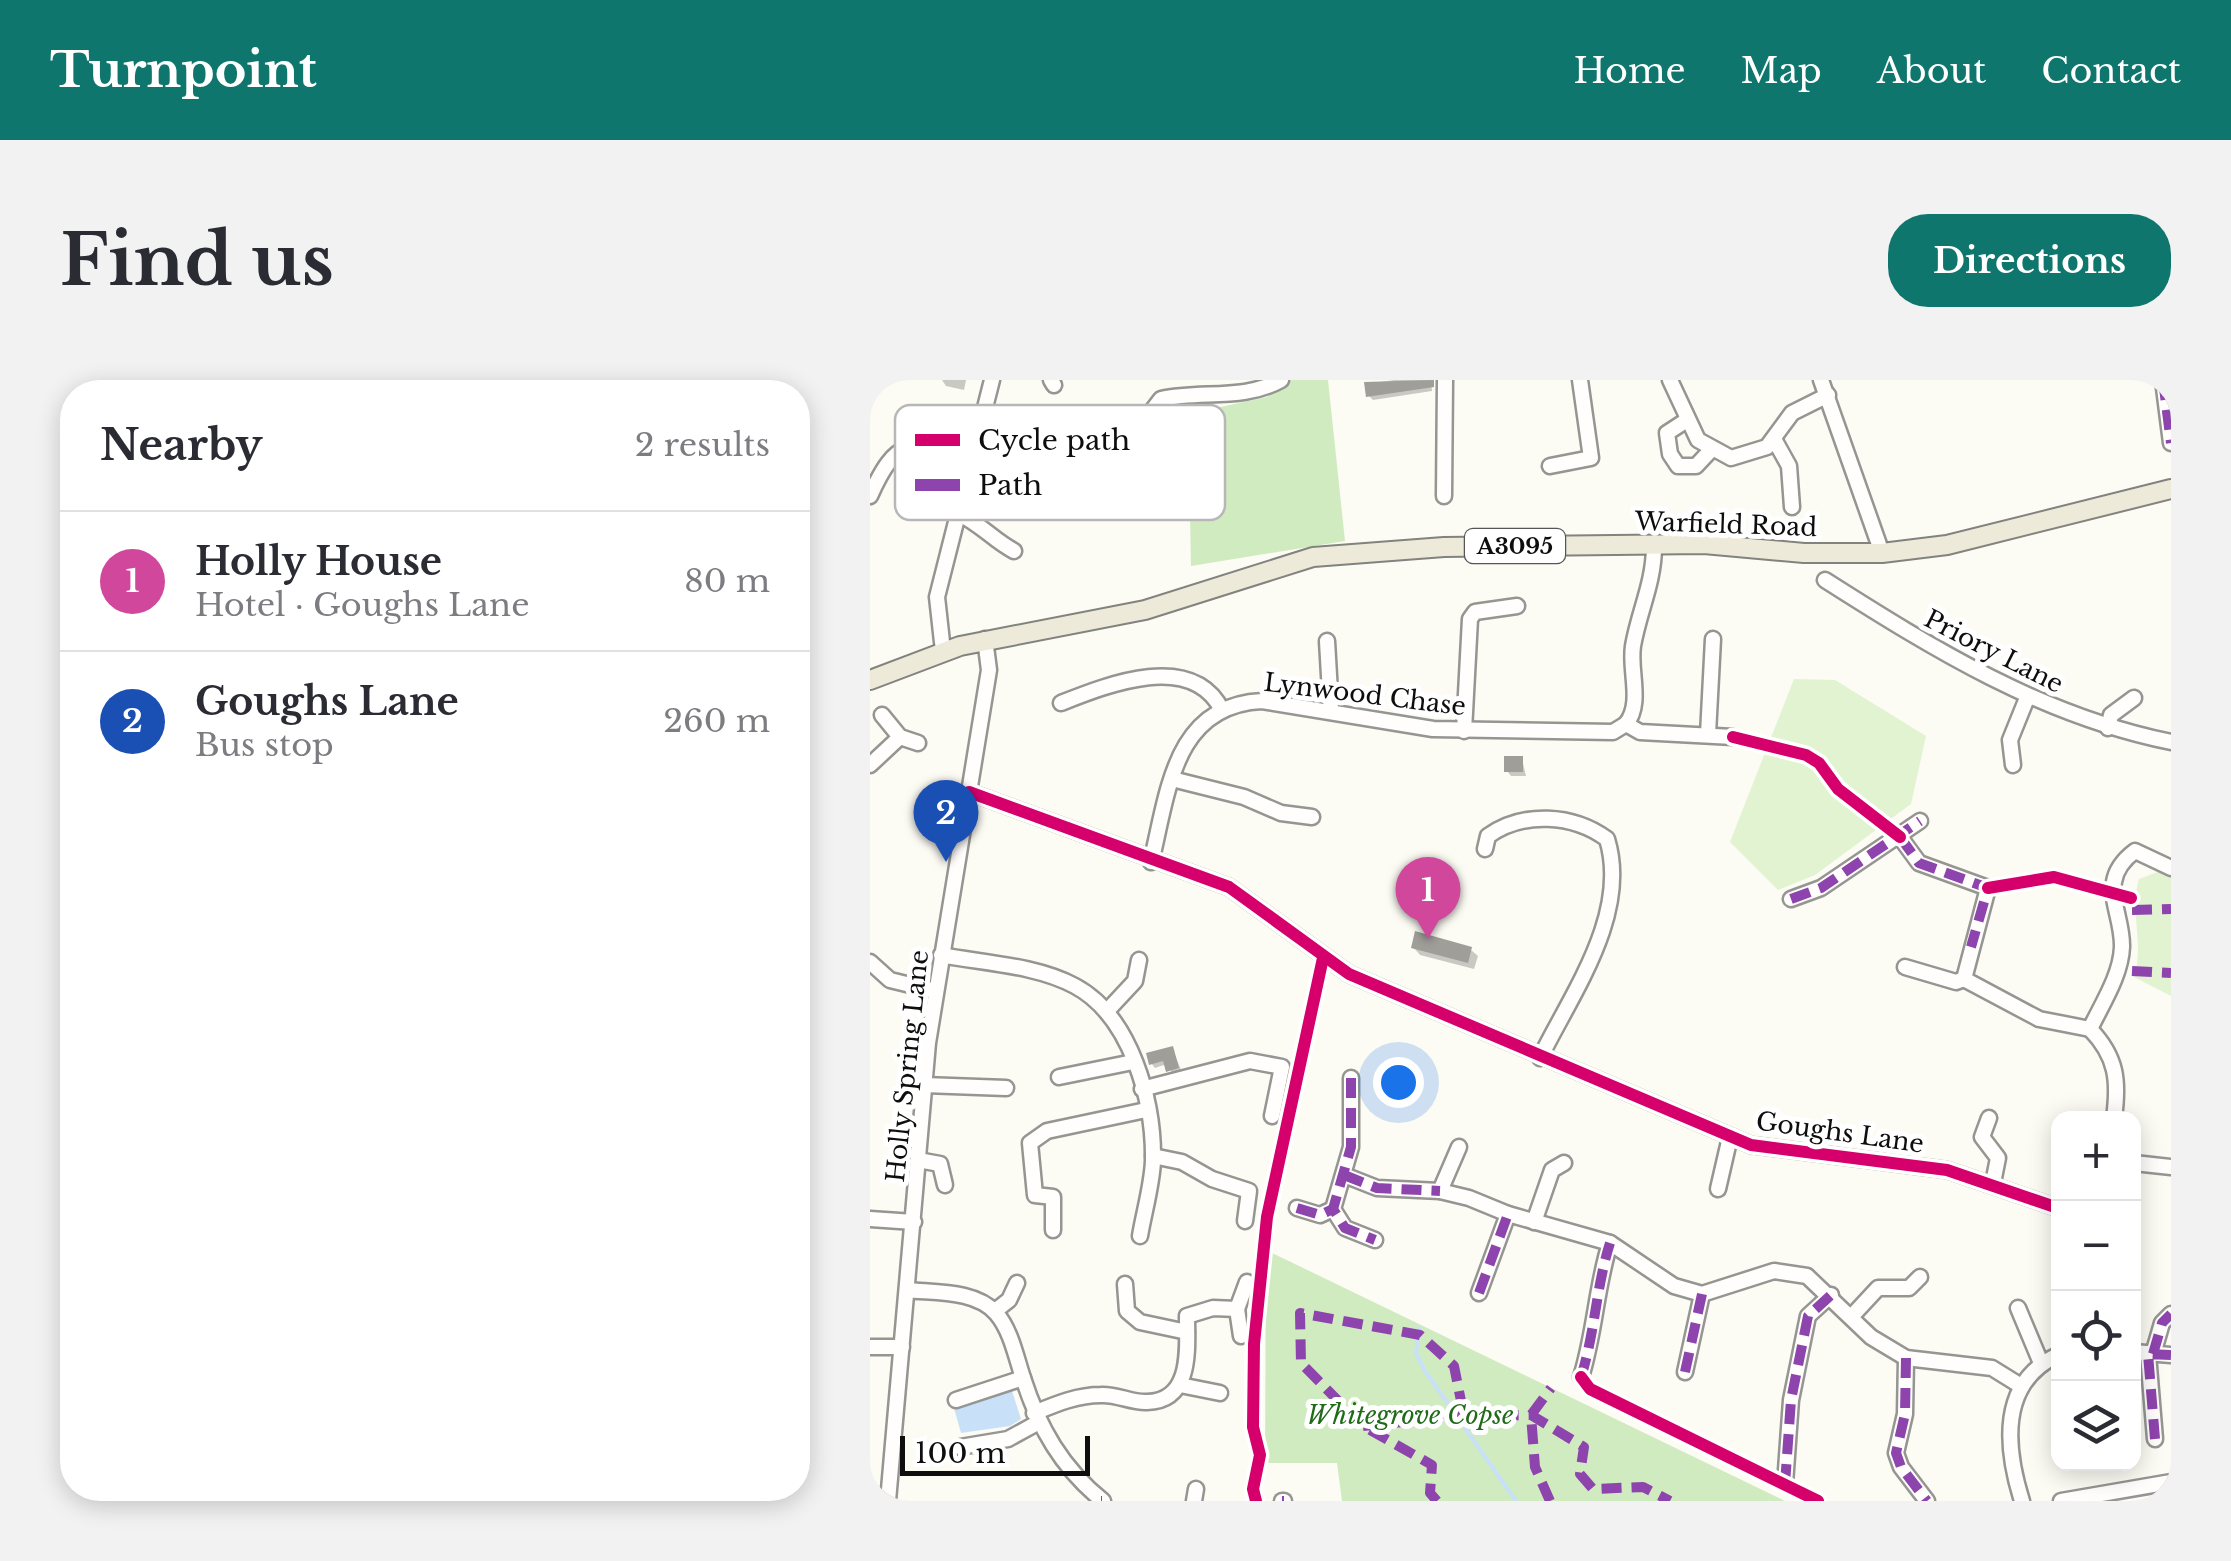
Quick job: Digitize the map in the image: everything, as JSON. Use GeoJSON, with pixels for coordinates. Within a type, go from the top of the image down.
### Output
{"type":"FeatureCollection","features":[{"type":"Feature","properties":{"kind":"main road","name":"Warfield Road"},"geometry":{"type":"LineString","coordinates":[[870,680],[985,638],[1146,610],[1314,556],[1444,547],[1654,546],[1882,553],[1947,545],[2171,490]]}},
{"type":"Feature","properties":{"kind":"street"},"geometry":{"type":"LineString","coordinates":[[986,405],[992,380]]}},
{"type":"Feature","properties":{"kind":"street"},"geometry":{"type":"LineString","coordinates":[[1231,380],[1231,396]]}},
{"type":"Feature","properties":{"kind":"street"},"geometry":{"type":"LineString","coordinates":[[1154,405],[1175,396],[1231,396],[1281,380]]}},
{"type":"Feature","properties":{"kind":"street"},"geometry":{"type":"LineString","coordinates":[[1444,496],[1445,380]]}},
{"type":"Feature","properties":{"kind":"street"},"geometry":{"type":"LineString","coordinates":[[1550,466],[1591,458],[1580,380]]}},
{"type":"Feature","properties":{"kind":"street"},"geometry":{"type":"LineString","coordinates":[[1670,380],[1698,440],[1710,450],[1731,458],[1750,456],[1774,440],[1792,413],[1828,395]]}},
{"type":"Feature","properties":{"kind":"street"},"geometry":{"type":"LineString","coordinates":[[1821,380],[1882,553]]}},
{"type":"Feature","properties":{"kind":"street"},"geometry":{"type":"LineString","coordinates":[[2163,380],[2171,443]]}},
{"type":"Feature","properties":{"kind":"street"},"geometry":{"type":"LineString","coordinates":[[1686,420],[1667,433],[1670,454],[1678,466],[1696,466],[1710,450]]}},
{"type":"Feature","properties":{"kind":"street"},"geometry":{"type":"LineString","coordinates":[[1774,440],[1789,466],[1792,507]]}},
{"type":"Feature","properties":{"kind":"street"},"geometry":{"type":"LineString","coordinates":[[870,496],[886,460],[895,454]]}},
{"type":"Feature","properties":{"kind":"street"},"geometry":{"type":"LineString","coordinates":[[942,651],[937,598],[955,520]]}},
{"type":"Feature","properties":{"kind":"street"},"geometry":{"type":"LineString","coordinates":[[974,520],[983,524],[997,542],[1014,551]]}},
{"type":"Feature","properties":{"kind":"street"},"geometry":{"type":"LineString","coordinates":[[1626,724],[1634,712],[1633,648],[1650,594],[1654,546]]}},
{"type":"Feature","properties":{"kind":"street","name":"Priory Lane"},"geometry":{"type":"LineString","coordinates":[[1825,580],[1930,647],[2027,698],[2108,728],[2171,742]]}},
{"type":"Feature","properties":{"kind":"street"},"geometry":{"type":"LineString","coordinates":[[1464,731],[1470,619],[1474,612],[1517,606]]}},
{"type":"Feature","properties":{"kind":"street","name":"Holly Spring Lane"},"geometry":{"type":"LineString","coordinates":[[888,1501],[924,1085],[940,954],[990,670],[985,638]]}},
{"type":"Feature","properties":{"kind":"street"},"geometry":{"type":"LineString","coordinates":[[1708,734],[1712,639]]}},
{"type":"Feature","properties":{"kind":"street"},"geometry":{"type":"LineString","coordinates":[[1326,641],[1331,710]]}},
{"type":"Feature","properties":{"kind":"street"},"geometry":{"type":"LineString","coordinates":[[1067,696],[1150,677],[1180,676],[1203,685],[1222,710],[1182,746],[1151,862]]}},
{"type":"Feature","properties":{"kind":"street"},"geometry":{"type":"LineString","coordinates":[[2013,765],[2010,740],[2027,698]]}},
{"type":"Feature","properties":{"kind":"street"},"geometry":{"type":"LineString","coordinates":[[2108,728],[2111,715],[2134,698]]}},
{"type":"Feature","properties":{"kind":"street","name":"Lynwood Chase"},"geometry":{"type":"LineString","coordinates":[[1222,710],[1262,701],[1464,731],[1613,732],[1626,724],[1640,732],[1733,737]]}},
{"type":"Feature","properties":{"kind":"street"},"geometry":{"type":"LineString","coordinates":[[882,716],[900,737],[918,743]]}},
{"type":"Feature","properties":{"kind":"street"},"geometry":{"type":"LineString","coordinates":[[870,766],[900,737]]}},
{"type":"Feature","properties":{"kind":"street"},"geometry":{"type":"LineString","coordinates":[[1172,779],[1244,797],[1281,813],[1312,817]]}},
{"type":"Feature","properties":{"kind":"street","name":"Goughs Lane"},"geometry":{"type":"LineString","coordinates":[[968,792],[1008,803],[1151,862],[1229,887],[1350,974],[1750,1145],[1947,1170],[2051,1205]]}},
{"type":"Feature","properties":{"kind":"street"},"geometry":{"type":"LineString","coordinates":[[1485,850],[1488,836],[1503,825],[1569,820],[1607,839],[1614,860],[1610,906],[1597,944],[1540,1058]]}},
{"type":"Feature","properties":{"kind":"street"},"geometry":{"type":"LineString","coordinates":[[1791,899],[1821,888],[1920,822]]}},
{"type":"Feature","properties":{"kind":"street"},"geometry":{"type":"LineString","coordinates":[[1900,837],[1919,862],[1988,888],[1964,979]]}},
{"type":"Feature","properties":{"kind":"street"},"geometry":{"type":"LineString","coordinates":[[2090,1029],[2117,971],[2122,946],[2110,893],[2125,858],[2135,851],[2171,868]]}},
{"type":"Feature","properties":{"kind":"street"},"geometry":{"type":"LineString","coordinates":[[940,954],[1061,980],[1107,1011],[1118,1024],[1142,1090],[1153,1156],[1140,1236]]}},
{"type":"Feature","properties":{"kind":"street"},"geometry":{"type":"LineString","coordinates":[[1107,1011],[1135,981],[1139,960]]}},
{"type":"Feature","properties":{"kind":"street"},"geometry":{"type":"LineString","coordinates":[[870,962],[890,980],[935,991]]}},
{"type":"Feature","properties":{"kind":"street"},"geometry":{"type":"LineString","coordinates":[[1905,967],[1956,982],[1964,979],[2010,999],[2039,1019],[2090,1029],[2109,1049],[2116,1066],[2114,1111]]}},
{"type":"Feature","properties":{"kind":"street"},"geometry":{"type":"LineString","coordinates":[[1142,1090],[1250,1060],[1282,1067],[1272,1116]]}},
{"type":"Feature","properties":{"kind":"street"},"geometry":{"type":"LineString","coordinates":[[1059,1077],[1133,1062]]}},
{"type":"Feature","properties":{"kind":"street"},"geometry":{"type":"LineString","coordinates":[[1351,1078],[1351,1147],[1334,1210],[1345,1228],[1374,1240]]}},
{"type":"Feature","properties":{"kind":"street"},"geometry":{"type":"LineString","coordinates":[[924,1085],[1006,1088]]}},
{"type":"Feature","properties":{"kind":"street"},"geometry":{"type":"LineString","coordinates":[[1053,1230],[1053,1198],[1035,1195],[1030,1142],[1047,1131],[1146,1110]]}},
{"type":"Feature","properties":{"kind":"street"},"geometry":{"type":"LineString","coordinates":[[1990,1118],[1982,1137],[1998,1158],[1993,1183]]}},
{"type":"Feature","properties":{"kind":"street"},"geometry":{"type":"LineString","coordinates":[[1718,1189],[1730,1136]]}},
{"type":"Feature","properties":{"kind":"street"},"geometry":{"type":"LineString","coordinates":[[1440,1191],[1459,1147]]}},
{"type":"Feature","properties":{"kind":"street"},"geometry":{"type":"LineString","coordinates":[[1153,1156],[1182,1162],[1212,1179],[1249,1190],[1252,1200],[1245,1221]]}},
{"type":"Feature","properties":{"kind":"street"},"geometry":{"type":"LineString","coordinates":[[918,1160],[940,1164],[945,1186]]}},
{"type":"Feature","properties":{"kind":"street"},"geometry":{"type":"LineString","coordinates":[[1534,1222],[1558,1167],[1535,1162]]}},
{"type":"Feature","properties":{"kind":"street"},"geometry":{"type":"LineString","coordinates":[[2141,1164],[2171,1167]]}},
{"type":"Feature","properties":{"kind":"street"},"geometry":{"type":"LineString","coordinates":[[1344,1175],[1377,1188],[1440,1191],[1610,1243],[1674,1286],[1702,1294],[1774,1271],[1807,1276],[1870,1336],[1906,1358],[1992,1368],[2021,1386]]}},
{"type":"Feature","properties":{"kind":"street"},"geometry":{"type":"LineString","coordinates":[[1297,1208],[1320,1215],[1334,1210]]}},
{"type":"Feature","properties":{"kind":"street"},"geometry":{"type":"LineString","coordinates":[[1479,1293],[1508,1214]]}},
{"type":"Feature","properties":{"kind":"street"},"geometry":{"type":"LineString","coordinates":[[870,1219],[914,1222]]}},
{"type":"Feature","properties":{"kind":"street"},"geometry":{"type":"LineString","coordinates":[[1581,1376],[1590,1349],[1596,1285],[1610,1243]]}},
{"type":"Feature","properties":{"kind":"street"},"geometry":{"type":"LineString","coordinates":[[1852,1316],[1878,1288],[1909,1288],[1920,1277]]}},
{"type":"Feature","properties":{"kind":"street"},"geometry":{"type":"LineString","coordinates":[[1241,1336],[1237,1309],[1247,1282]]}},
{"type":"Feature","properties":{"kind":"street"},"geometry":{"type":"LineString","coordinates":[[995,1311],[1009,1300],[1017,1283]]}},
{"type":"Feature","properties":{"kind":"street"},"geometry":{"type":"LineString","coordinates":[[1125,1284],[1127,1311],[1140,1322],[1187,1332]]}},
{"type":"Feature","properties":{"kind":"street"},"geometry":{"type":"LineString","coordinates":[[907,1290],[967,1295],[995,1311],[1007,1331],[1036,1417],[1070,1472],[1102,1501]]}},
{"type":"Feature","properties":{"kind":"street"},"geometry":{"type":"LineString","coordinates":[[1685,1372],[1702,1294]]}},
{"type":"Feature","properties":{"kind":"street"},"geometry":{"type":"LineString","coordinates":[[1784,1484],[1791,1400],[1808,1316],[1830,1295]]}},
{"type":"Feature","properties":{"kind":"street"},"geometry":{"type":"LineString","coordinates":[[1180,1385],[1187,1366],[1187,1316],[1213,1308],[1237,1309]]}},
{"type":"Feature","properties":{"kind":"street"},"geometry":{"type":"LineString","coordinates":[[2018,1308],[2041,1362]]}},
{"type":"Feature","properties":{"kind":"street"},"geometry":{"type":"LineString","coordinates":[[2155,1439],[2145,1353],[2171,1314]]}},
{"type":"Feature","properties":{"kind":"street"},"geometry":{"type":"LineString","coordinates":[[870,1347],[902,1347]]}},
{"type":"Feature","properties":{"kind":"street"},"geometry":{"type":"LineString","coordinates":[[2145,1353],[2171,1354]]}},
{"type":"Feature","properties":{"kind":"street"},"geometry":{"type":"LineString","coordinates":[[2022,1501],[2009,1436],[2012,1409],[2021,1386],[2041,1362],[2051,1357]]}},
{"type":"Feature","properties":{"kind":"street"},"geometry":{"type":"LineString","coordinates":[[1906,1358],[1904,1414],[1896,1453],[1901,1467],[1920,1485],[1927,1501]]}},
{"type":"Feature","properties":{"kind":"street"},"geometry":{"type":"LineString","coordinates":[[956,1400],[1022,1378]]}},
{"type":"Feature","properties":{"kind":"street"},"geometry":{"type":"LineString","coordinates":[[960,1447],[1008,1440],[1036,1417],[1071,1398],[1104,1394],[1149,1402],[1180,1385],[1220,1393]]}},
{"type":"Feature","properties":{"kind":"street"},"geometry":{"type":"LineString","coordinates":[[2060,1501],[2171,1482]]}},
{"type":"Feature","properties":{"kind":"green space"},"geometry":{"type":"Polygon","coordinates":[[[1292,380],[1328,380],[1345,541],[1191,566],[1190,520],[1225,520],[1225,406],[1267,397],[1292,380]]]}},
{"type":"Feature","properties":{"kind":"green space"},"geometry":{"type":"Polygon","coordinates":[[[1794,679],[1835,680],[1926,736],[1911,804],[1815,875],[1778,890],[1730,842],[1794,679]]]}},
{"type":"Feature","properties":{"kind":"green space"},"geometry":{"type":"Polygon","coordinates":[[[2163,870],[2171,873],[2171,996],[2134,977],[2139,879],[2163,870]]]}},
{"type":"Feature","properties":{"kind":"green space","name":"Whitegrove Copse"},"geometry":{"type":"Polygon","coordinates":[[[1266,1250],[1785,1501],[1342,1501],[1337,1463],[1265,1463],[1266,1250]]]}},
{"type":"Feature","properties":{"kind":"water"},"geometry":{"type":"Polygon","coordinates":[[[1012,1391],[1021,1419],[1010,1426],[961,1433],[954,1408],[1012,1391]]]}},
{"type":"Feature","properties":{"kind":"building"},"geometry":{"type":"Polygon","coordinates":[[[1434,380],[1434,387],[1366,397],[1364,382],[1434,380]]]}},
{"type":"Feature","properties":{"kind":"building"},"geometry":{"type":"Polygon","coordinates":[[[1504,756],[1523,756],[1523,772],[1504,772],[1504,756]]]}},
{"type":"Feature","properties":{"kind":"building"},"geometry":{"type":"Polygon","coordinates":[[[1415,931],[1472,947],[1468,963],[1411,948],[1415,931]]]}},
{"type":"Feature","properties":{"kind":"building"},"geometry":{"type":"Polygon","coordinates":[[[1173,1046],[1179,1068],[1166,1072],[1163,1061],[1149,1065],[1146,1053],[1173,1046]]]}},
{"type":"Feature","properties":{"kind":"waterway"},"geometry":{"type":"LineString","coordinates":[[1419,1328],[1416,1353],[1425,1371],[1516,1501]]}},
{"type":"Feature","properties":{"kind":"marked path"},"geometry":{"type":"LineString","coordinates":[[2163,380],[2171,443]]}},
{"type":"Feature","properties":{"kind":"marked path"},"geometry":{"type":"LineString","coordinates":[[1791,899],[1821,888],[1920,821]]}},
{"type":"Feature","properties":{"kind":"marked path"},"geometry":{"type":"LineString","coordinates":[[1900,837],[1919,863],[1988,888],[1971,947]]}},
{"type":"Feature","properties":{"kind":"marked path"},"geometry":{"type":"LineString","coordinates":[[2132,910],[2171,909]]}},
{"type":"Feature","properties":{"kind":"marked path"},"geometry":{"type":"LineString","coordinates":[[2132,971],[2171,973]]}},
{"type":"Feature","properties":{"kind":"marked path"},"geometry":{"type":"LineString","coordinates":[[1351,1078],[1351,1147],[1333,1209],[1345,1228],[1375,1240]]}},
{"type":"Feature","properties":{"kind":"marked path"},"geometry":{"type":"LineString","coordinates":[[1344,1175],[1377,1188],[1440,1191]]}},
{"type":"Feature","properties":{"kind":"marked path"},"geometry":{"type":"LineString","coordinates":[[1297,1208],[1320,1215],[1333,1209]]}},
{"type":"Feature","properties":{"kind":"marked path"},"geometry":{"type":"LineString","coordinates":[[1479,1293],[1508,1214]]}},
{"type":"Feature","properties":{"kind":"marked path"},"geometry":{"type":"LineString","coordinates":[[1581,1377],[1610,1243]]}},
{"type":"Feature","properties":{"kind":"marked path"},"geometry":{"type":"LineString","coordinates":[[1685,1372],[1702,1294]]}},
{"type":"Feature","properties":{"kind":"marked path"},"geometry":{"type":"LineString","coordinates":[[1785,1484],[1791,1400],[1808,1316],[1831,1295]]}},
{"type":"Feature","properties":{"kind":"marked path"},"geometry":{"type":"LineString","coordinates":[[1437,1501],[1430,1493],[1432,1465],[1363,1426],[1301,1363],[1300,1313],[1420,1335],[1454,1366],[1464,1416],[1531,1415],[1584,1447],[1580,1474],[1593,1489],[1643,1487],[1670,1501]]}},
{"type":"Feature","properties":{"kind":"marked path"},"geometry":{"type":"LineString","coordinates":[[2153,1354],[2162,1323],[2171,1314]]}},
{"type":"Feature","properties":{"kind":"marked path"},"geometry":{"type":"LineString","coordinates":[[2155,1439],[2148,1354],[2171,1355]]}},
{"type":"Feature","properties":{"kind":"marked path"},"geometry":{"type":"LineString","coordinates":[[1906,1358],[1905,1414],[1896,1453],[1901,1467],[1927,1501]]}},
{"type":"Feature","properties":{"kind":"marked path"},"geometry":{"type":"LineString","coordinates":[[1550,1501],[1535,1467],[1531,1415],[1551,1388]]}},
{"type":"Feature","properties":{"kind":"marked path"},"geometry":{"type":"LineString","coordinates":[[1363,1426],[1464,1416]]}},
{"type":"Feature","properties":{"kind":"cycle path"},"geometry":{"type":"LineString","coordinates":[[1733,737],[1806,755],[1819,763],[1838,789],[1900,837]]}},
{"type":"Feature","properties":{"kind":"cycle path"},"geometry":{"type":"LineString","coordinates":[[969,792],[1229,887],[1349,974],[1751,1145],[1947,1170],[2051,1206]]}},
{"type":"Feature","properties":{"kind":"cycle path"},"geometry":{"type":"LineString","coordinates":[[1988,888],[2054,877],[2131,898]]}},
{"type":"Feature","properties":{"kind":"cycle path"},"geometry":{"type":"LineString","coordinates":[[1256,1501],[1253,1489],[1260,1455],[1253,1427],[1254,1344],[1267,1217],[1323,958]]}},
{"type":"Feature","properties":{"kind":"cycle path"},"geometry":{"type":"LineString","coordinates":[[1581,1377],[1590,1389],[1818,1501]]}},
{"type":"Feature","properties":{"kind":"place","name":"Goughs Lane"},"geometry":{"type":"Point","coordinates":[946,862]}},
{"type":"Feature","properties":{"kind":"place","name":"Holly House"},"geometry":{"type":"Point","coordinates":[1428,939]}}]}
